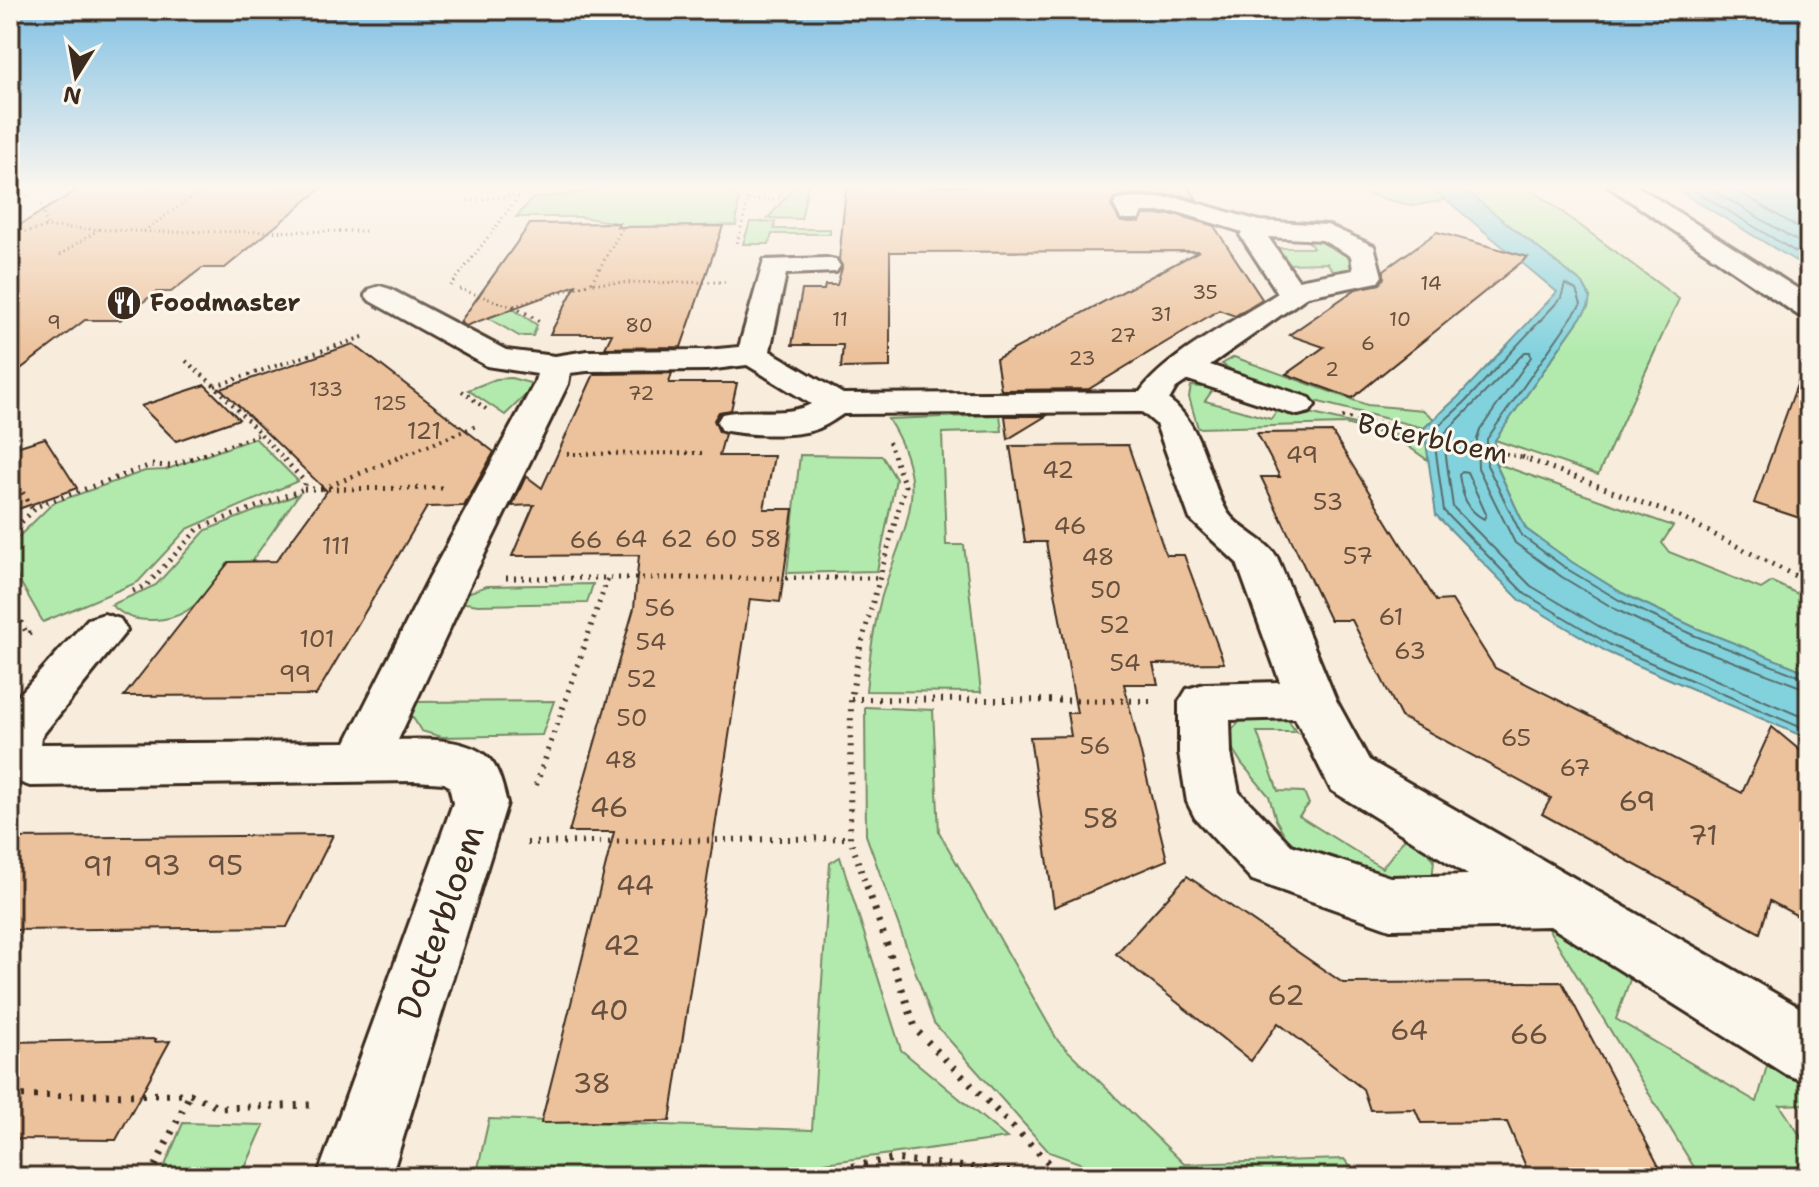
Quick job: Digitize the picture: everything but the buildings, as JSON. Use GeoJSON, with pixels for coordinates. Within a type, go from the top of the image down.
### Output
{"type":"FeatureCollection","features":[{"type":"Feature","properties":{"kind":"street"},"geometry":{"type":"LineString","coordinates":[[1166,385],[1294,295],[1258,241]]}},
{"type":"Feature","properties":{"kind":"street"},"geometry":{"type":"LineString","coordinates":[[1292,290],[1368,276],[1364,252],[1343,241]]}},
{"type":"Feature","properties":{"kind":"street"},"geometry":{"type":"LineString","coordinates":[[1705,241],[1809,309]]}},
{"type":"Feature","properties":{"kind":"street"},"geometry":{"type":"LineString","coordinates":[[753,355],[774,266],[826,266]]}},
{"type":"Feature","properties":{"kind":"street"},"geometry":{"type":"LineString","coordinates":[[380,295],[498,359],[555,366],[587,361],[707,360],[753,355],[836,404]]}},
{"type":"Feature","properties":{"kind":"street"},"geometry":{"type":"LineString","coordinates":[[362,762],[451,578],[551,384],[555,366]]}},
{"type":"Feature","properties":{"kind":"street"},"geometry":{"type":"LineString","coordinates":[[1166,385],[1172,419],[1210,519],[1256,557],[1311,700],[1350,775],[1809,1050]]}},
{"type":"Feature","properties":{"kind":"street"},"geometry":{"type":"LineString","coordinates":[[735,422],[804,422],[836,404],[1166,385],[1298,405]]}},
{"type":"Feature","properties":{"kind":"street","name":"Dotterbloem"},"geometry":{"type":"LineString","coordinates":[[111,613],[17,731],[12,755],[30,765],[444,762],[466,769],[475,781],[480,803],[468,844],[354,1177]]}},
{"type":"Feature","properties":{"kind":"street"},"geometry":{"type":"LineString","coordinates":[[1311,700],[1204,702],[1205,753],[1214,802],[1272,863],[1390,903],[1554,900]]}},
{"type":"Feature","properties":{"kind":"path"},"geometry":{"type":"LineString","coordinates":[[60,255],[80,241]]}},
{"type":"Feature","properties":{"kind":"path"},"geometry":{"type":"LineString","coordinates":[[448,290],[485,241]]}},
{"type":"Feature","properties":{"kind":"path"},"geometry":{"type":"LineString","coordinates":[[591,283],[615,241]]}},
{"type":"Feature","properties":{"kind":"path"},"geometry":{"type":"LineString","coordinates":[[513,306],[591,283],[727,282]]}},
{"type":"Feature","properties":{"kind":"path"},"geometry":{"type":"LineString","coordinates":[[215,386],[421,317]]}},
{"type":"Feature","properties":{"kind":"path"},"geometry":{"type":"LineString","coordinates":[[186,361],[215,386],[305,482],[304,489]]}},
{"type":"Feature","properties":{"kind":"path"},"geometry":{"type":"LineString","coordinates":[[875,404],[905,486],[860,648],[851,699],[850,838],[916,1030],[1062,1177]]}},
{"type":"Feature","properties":{"kind":"path","name":"Boterbloem"},"geometry":{"type":"LineString","coordinates":[[1298,405],[1516,455],[1680,517],[1809,583]]}},
{"type":"Feature","properties":{"kind":"path"},"geometry":{"type":"LineString","coordinates":[[322,489],[497,417],[534,418]]}},
{"type":"Feature","properties":{"kind":"path"},"geometry":{"type":"LineString","coordinates":[[10,472],[32,508],[151,465],[171,466],[260,434]]}},
{"type":"Feature","properties":{"kind":"path"},"geometry":{"type":"LineString","coordinates":[[111,613],[147,585],[199,528],[304,489],[498,488]]}},
{"type":"Feature","properties":{"kind":"path"},"geometry":{"type":"LineString","coordinates":[[10,533],[38,506]]}},
{"type":"Feature","properties":{"kind":"path"},"geometry":{"type":"LineString","coordinates":[[451,578],[881,578]]}},
{"type":"Feature","properties":{"kind":"path"},"geometry":{"type":"LineString","coordinates":[[535,786],[608,578]]}},
{"type":"Feature","properties":{"kind":"path"},"geometry":{"type":"LineString","coordinates":[[10,600],[27,634],[39,629]]}},
{"type":"Feature","properties":{"kind":"path"},"geometry":{"type":"LineString","coordinates":[[851,699],[1204,702]]}},
{"type":"Feature","properties":{"kind":"path"},"geometry":{"type":"LineString","coordinates":[[468,844],[850,838]]}},
{"type":"Feature","properties":{"kind":"path"},"geometry":{"type":"LineString","coordinates":[[10,1096],[190,1094],[219,1108],[379,1104]]}},
{"type":"Feature","properties":{"kind":"path"},"geometry":{"type":"LineString","coordinates":[[150,1177],[190,1094]]}},
{"type":"Feature","properties":{"kind":"path"},"geometry":{"type":"LineString","coordinates":[[793,1177],[893,1159],[1062,1177]]}},
{"type":"Feature","properties":{"kind":"green space"},"geometry":{"type":"Polygon","coordinates":[[[744,241],[770,241],[769,244],[743,244],[744,241]]]}},
{"type":"Feature","properties":{"kind":"green space"},"geometry":{"type":"Polygon","coordinates":[[[1309,241],[1326,241],[1354,256],[1354,269],[1348,276],[1338,277],[1327,263],[1287,264],[1276,248],[1313,248],[1309,241]]]}},
{"type":"Feature","properties":{"kind":"green space"},"geometry":{"type":"Polygon","coordinates":[[[1530,241],[1602,241],[1679,299],[1598,475],[1495,440],[1588,307],[1590,297],[1583,284],[1530,241]]]}},
{"type":"Feature","properties":{"kind":"green space"},"geometry":{"type":"Polygon","coordinates":[[[513,309],[537,325],[533,336],[519,336],[488,318],[513,309]]]}},
{"type":"Feature","properties":{"kind":"green space"},"geometry":{"type":"Polygon","coordinates":[[[1234,357],[1367,405],[1423,410],[1434,419],[1424,428],[1262,388],[1222,364],[1234,357]]]}},
{"type":"Feature","properties":{"kind":"green space"},"geometry":{"type":"Polygon","coordinates":[[[511,378],[530,383],[532,389],[505,415],[468,390],[496,379],[511,378]]]}},
{"type":"Feature","properties":{"kind":"green space"},"geometry":{"type":"Polygon","coordinates":[[[1191,386],[1214,388],[1205,401],[1271,419],[1280,406],[1495,458],[1495,462],[1426,459],[1395,437],[1345,424],[1198,428],[1189,397],[1191,386]]]}},
{"type":"Feature","properties":{"kind":"green space"},"geometry":{"type":"Polygon","coordinates":[[[1000,415],[1002,431],[942,433],[946,545],[964,545],[981,692],[866,691],[878,610],[905,529],[912,489],[902,444],[888,419],[1000,415]]]}},
{"type":"Feature","properties":{"kind":"green space"},"geometry":{"type":"Polygon","coordinates":[[[255,438],[298,481],[187,529],[138,582],[43,622],[10,564],[10,545],[53,503],[145,471],[165,470],[255,438]]]}},
{"type":"Feature","properties":{"kind":"green space"},"geometry":{"type":"Polygon","coordinates":[[[800,455],[882,456],[896,479],[877,571],[787,573],[800,455]]]}},
{"type":"Feature","properties":{"kind":"green space"},"geometry":{"type":"Polygon","coordinates":[[[1496,463],[1673,526],[1662,543],[1669,552],[1761,589],[1772,582],[1809,599],[1809,673],[1696,628],[1622,593],[1571,562],[1526,529],[1496,463]]]}},
{"type":"Feature","properties":{"kind":"green space"},"geometry":{"type":"Polygon","coordinates":[[[299,494],[251,562],[229,562],[205,594],[188,610],[166,619],[145,620],[130,617],[111,605],[156,585],[206,530],[299,494]]]}},
{"type":"Feature","properties":{"kind":"green space"},"geometry":{"type":"Polygon","coordinates":[[[593,584],[587,603],[478,605],[459,602],[467,593],[487,586],[593,584]]]}},
{"type":"Feature","properties":{"kind":"green space"},"geometry":{"type":"Polygon","coordinates":[[[554,701],[542,735],[442,737],[421,731],[412,716],[411,702],[554,701]]]}},
{"type":"Feature","properties":{"kind":"green space"},"geometry":{"type":"Polygon","coordinates":[[[865,707],[933,710],[939,832],[1058,1041],[1184,1164],[1344,1159],[1359,1177],[1118,1177],[1049,1152],[934,1023],[866,835],[865,707]]]}},
{"type":"Feature","properties":{"kind":"green space"},"geometry":{"type":"Polygon","coordinates":[[[1249,712],[1284,714],[1296,732],[1257,732],[1278,791],[1304,792],[1309,804],[1299,816],[1382,868],[1409,833],[1434,859],[1432,882],[1412,893],[1295,853],[1276,820],[1269,796],[1242,764],[1225,737],[1249,712]]]}},
{"type":"Feature","properties":{"kind":"green space"},"geometry":{"type":"Polygon","coordinates":[[[840,857],[901,1050],[1007,1138],[721,1177],[476,1177],[489,1119],[812,1130],[830,863],[840,857]]]}},
{"type":"Feature","properties":{"kind":"green space"},"geometry":{"type":"Polygon","coordinates":[[[1564,929],[1632,974],[1616,1019],[1757,1102],[1771,1051],[1809,1077],[1809,1104],[1780,1105],[1809,1149],[1809,1177],[1700,1177],[1549,930],[1564,929]]]}},
{"type":"Feature","properties":{"kind":"green space"},"geometry":{"type":"Polygon","coordinates":[[[183,1123],[264,1125],[241,1177],[160,1177],[183,1123]]]}},
{"type":"Feature","properties":{"kind":"water"},"geometry":{"type":"Polygon","coordinates":[[[1496,241],[1530,241],[1583,284],[1590,297],[1588,307],[1495,440],[1495,463],[1526,529],[1622,593],[1696,628],[1809,673],[1809,739],[1609,653],[1520,600],[1436,515],[1424,428],[1458,397],[1557,292],[1496,241]]]}},
{"type":"Feature","properties":{"kind":"water"},"geometry":{"type":"Polygon","coordinates":[[[1763,241],[1809,241],[1809,269],[1763,241]]]}},
{"type":"Feature","properties":{"kind":"place","name":"Foodmaster"},"geometry":{"type":"Point","coordinates":[124,303]}}]}
